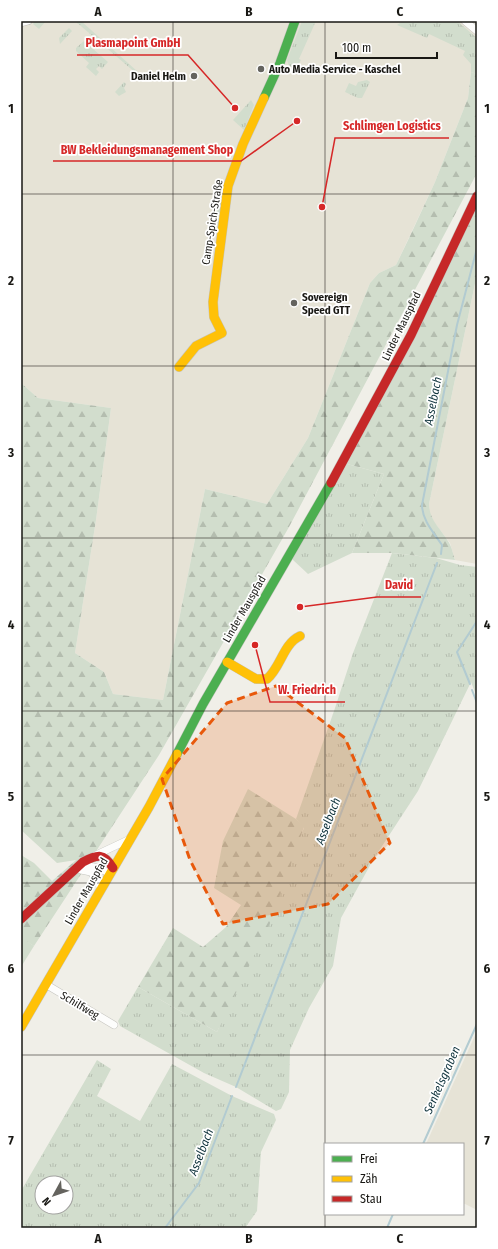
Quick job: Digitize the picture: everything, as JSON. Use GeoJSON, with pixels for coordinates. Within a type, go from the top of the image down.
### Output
{"type":"FeatureCollection","features":[{"type":"Feature","properties":{"kind":"street"},"geometry":{"type":"LineString","coordinates":[[21,23],[28,21]]}},
{"type":"Feature","properties":{"kind":"street","name":"Camp-Spich-Straße"},"geometry":{"type":"LineString","coordinates":[[179,367],[196,346],[222,333],[214,317],[213,302],[228,186],[233,168],[251,122],[278,65],[294,21]]}},
{"type":"Feature","properties":{"kind":"street"},"geometry":{"type":"LineString","coordinates":[[465,21],[477,31]]}},
{"type":"Feature","properties":{"kind":"street","name":"Linder Mauspfad"},"geometry":{"type":"LineString","coordinates":[[21,1027],[47,985],[228,662],[382,393],[477,196]]}},
{"type":"Feature","properties":{"kind":"street"},"geometry":{"type":"LineString","coordinates":[[228,662],[256,679],[267,679],[274,673],[288,646],[300,636]]}},
{"type":"Feature","properties":{"kind":"street"},"geometry":{"type":"LineString","coordinates":[[21,919],[83,860],[131,837]]}},
{"type":"Feature","properties":{"kind":"street"},"geometry":{"type":"LineString","coordinates":[[68,874],[83,866],[93,866],[111,871],[109,860],[104,856],[98,855],[90,857]]}},
{"type":"Feature","properties":{"kind":"street"},"geometry":{"type":"LineString","coordinates":[[77,870],[91,872],[101,889]]}},
{"type":"Feature","properties":{"kind":"street","name":"Schilfweg"},"geometry":{"type":"LineString","coordinates":[[47,985],[114,1025]]}},
{"type":"Feature","properties":{"kind":"highlighted area"},"geometry":{"type":"Polygon","coordinates":[[[276,686],[345,738],[390,843],[328,904],[223,924],[190,860],[162,779],[227,703],[276,686]]]}},
{"type":"Feature","properties":{"kind":"shaded area"},"geometry":{"type":"Polygon","coordinates":[[[21,21],[477,22],[477,74],[471,72],[468,98],[435,182],[396,265],[379,273],[370,283],[308,438],[267,504],[205,489],[163,700],[113,694],[104,672],[75,653],[96,520],[111,408],[38,398],[21,383],[21,21]]]}},
{"type":"Feature","properties":{"kind":"shaded area"},"geometry":{"type":"Polygon","coordinates":[[[477,274],[477,564],[455,560],[450,543],[434,522],[429,511],[429,504],[477,274]]]}},
{"type":"Feature","properties":{"kind":"shaded area"},"geometry":{"type":"Polygon","coordinates":[[[477,1031],[477,1210],[464,1204],[464,1143],[426,1143],[477,1031]]]}},
{"type":"Feature","properties":{"kind":"green space"},"geometry":{"type":"Polygon","coordinates":[[[35,21],[46,21],[39,29],[33,24],[35,21]]]}},
{"type":"Feature","properties":{"kind":"green space"},"geometry":{"type":"Polygon","coordinates":[[[75,21],[81,21],[147,80],[144,80],[75,21]]]}},
{"type":"Feature","properties":{"kind":"green space"},"geometry":{"type":"Polygon","coordinates":[[[302,21],[316,21],[296,69],[289,66],[287,60],[302,21]]]}},
{"type":"Feature","properties":{"kind":"green space"},"geometry":{"type":"Polygon","coordinates":[[[403,21],[457,21],[477,38],[477,74],[471,72],[471,64],[463,55],[465,51],[429,34],[427,38],[397,25],[403,21]]]}},
{"type":"Feature","properties":{"kind":"green space"},"geometry":{"type":"Polygon","coordinates":[[[69,28],[72,31],[60,44],[59,38],[69,28]]]}},
{"type":"Feature","properties":{"kind":"green space"},"geometry":{"type":"Polygon","coordinates":[[[84,41],[108,62],[102,69],[99,66],[96,69],[99,72],[96,76],[86,67],[89,63],[76,51],[76,48],[84,41]]]}},
{"type":"Feature","properties":{"kind":"green space"},"geometry":{"type":"Polygon","coordinates":[[[471,72],[477,74],[477,173],[289,527],[159,755],[34,946],[21,938],[21,855],[34,863],[52,881],[76,860],[57,863],[21,830],[21,383],[38,398],[111,408],[96,520],[75,653],[104,672],[113,694],[163,700],[205,489],[267,504],[308,438],[370,283],[379,273],[396,265],[410,236],[435,182],[468,98],[471,72]]]}},
{"type":"Feature","properties":{"kind":"green space"},"geometry":{"type":"Polygon","coordinates":[[[367,80],[370,82],[362,98],[358,98],[345,92],[349,83],[356,86],[358,82],[367,80]]]}},
{"type":"Feature","properties":{"kind":"green space"},"geometry":{"type":"Polygon","coordinates":[[[124,82],[126,84],[124,88],[126,92],[119,96],[115,92],[124,82]]]}},
{"type":"Feature","properties":{"kind":"green space"},"geometry":{"type":"Polygon","coordinates":[[[251,100],[254,105],[244,130],[233,120],[251,100]]]}},
{"type":"Feature","properties":{"kind":"green space"},"geometry":{"type":"Polygon","coordinates":[[[221,202],[218,229],[215,228],[217,207],[221,202]]]}},
{"type":"Feature","properties":{"kind":"green space"},"geometry":{"type":"Polygon","coordinates":[[[477,204],[477,274],[429,504],[433,520],[449,543],[455,560],[392,553],[352,553],[384,474],[347,464],[477,204]]]}},
{"type":"Feature","properties":{"kind":"green space"},"geometry":{"type":"Polygon","coordinates":[[[347,464],[384,474],[352,553],[308,574],[292,559],[347,464]]]}},
{"type":"Feature","properties":{"kind":"green space"},"geometry":{"type":"Polygon","coordinates":[[[392,553],[436,558],[460,565],[477,567],[477,697],[471,682],[418,791],[373,860],[341,918],[333,966],[309,1008],[290,1050],[289,1092],[281,1109],[276,1111],[236,1087],[204,1073],[120,1026],[118,1021],[138,987],[217,1032],[304,828],[296,819],[353,653],[392,553]]]}},
{"type":"Feature","properties":{"kind":"green space"},"geometry":{"type":"Polygon","coordinates":[[[248,789],[296,819],[304,827],[270,923],[217,1032],[138,987],[173,928],[203,947],[226,927],[241,905],[214,888],[223,841],[248,789]]]}},
{"type":"Feature","properties":{"kind":"green space"},"geometry":{"type":"Polygon","coordinates":[[[21,937],[34,946],[21,967],[21,937]]]}},
{"type":"Feature","properties":{"kind":"green space"},"geometry":{"type":"Polygon","coordinates":[[[97,1060],[111,1069],[97,1096],[140,1121],[172,1064],[232,1096],[274,1114],[276,1120],[261,1152],[257,1211],[245,1228],[21,1228],[21,1191],[97,1060]]]}},
{"type":"Feature","properties":{"kind":"waterway","name":"Asselbach"},"geometry":{"type":"LineString","coordinates":[[441,554],[442,545],[426,521],[422,505],[457,325],[477,248]]}},
{"type":"Feature","properties":{"kind":"waterway","name":"Asselbach"},"geometry":{"type":"LineString","coordinates":[[236,1087],[437,563]]}},
{"type":"Feature","properties":{"kind":"waterway","name":"Senkelsgraben"},"geometry":{"type":"LineString","coordinates":[[470,684],[457,652],[477,621]]}},
{"type":"Feature","properties":{"kind":"waterway","name":"Senkelsgraben"},"geometry":{"type":"LineString","coordinates":[[472,690],[477,703]]}},
{"type":"Feature","properties":{"kind":"waterway","name":"Senkelsgraben"},"geometry":{"type":"LineString","coordinates":[[423,1143],[477,1024]]}},
{"type":"Feature","properties":{"kind":"waterway","name":"Asselbach"},"geometry":{"type":"LineString","coordinates":[[165,1228],[199,1183],[232,1096]]}},
{"type":"Feature","properties":{"kind":"waterway","name":"Senkelsgraben"},"geometry":{"type":"LineString","coordinates":[[387,1228],[393,1215]]}},
{"type":"Feature","properties":{"kind":"traffic: fast"},"geometry":{"type":"LineString","coordinates":[[264,98],[280,63],[295,21]]}},
{"type":"Feature","properties":{"kind":"traffic: fast"},"geometry":{"type":"LineString","coordinates":[[177,754],[203,704],[331,483]]}},
{"type":"Feature","properties":{"kind":"traffic: slow"},"geometry":{"type":"LineString","coordinates":[[179,367],[196,346],[222,333],[214,317],[213,302],[228,186],[243,144],[264,98]]}},
{"type":"Feature","properties":{"kind":"traffic: slow"},"geometry":{"type":"LineString","coordinates":[[227,662],[256,679],[267,679],[276,668],[290,644],[300,636]]}},
{"type":"Feature","properties":{"kind":"traffic: slow"},"geometry":{"type":"LineString","coordinates":[[21,1027],[149,807],[177,754]]}},
{"type":"Feature","properties":{"kind":"traffic: jam"},"geometry":{"type":"LineString","coordinates":[[331,483],[411,335],[477,196]]}},
{"type":"Feature","properties":{"kind":"traffic: jam"},"geometry":{"type":"LineString","coordinates":[[21,919],[83,862],[93,857],[100,856],[104,857],[113,868]]}},
{"type":"Feature","properties":{"kind":"place","name":"Auto Media Service - Kaschel"},"geometry":{"type":"Point","coordinates":[261,69]}},
{"type":"Feature","properties":{"kind":"place","name":"Daniel Helm"},"geometry":{"type":"Point","coordinates":[194,76]}},
{"type":"Feature","properties":{"kind":"place","name":"Plasmapoint GmbH"},"geometry":{"type":"Point","coordinates":[235,108]}},
{"type":"Feature","properties":{"kind":"place","name":"BW Bekleidungsmanagement Shop"},"geometry":{"type":"Point","coordinates":[297,121]}},
{"type":"Feature","properties":{"kind":"place","name":"Schlimgen Logistics"},"geometry":{"type":"Point","coordinates":[322,207]}},
{"type":"Feature","properties":{"kind":"place","name":"Sovereign Speed GTT"},"geometry":{"type":"Point","coordinates":[294,303]}},
{"type":"Feature","properties":{"kind":"place","name":"David"},"geometry":{"type":"Point","coordinates":[300,607]}},
{"type":"Feature","properties":{"kind":"place","name":"W. Friedrich"},"geometry":{"type":"Point","coordinates":[255,645]}}]}
